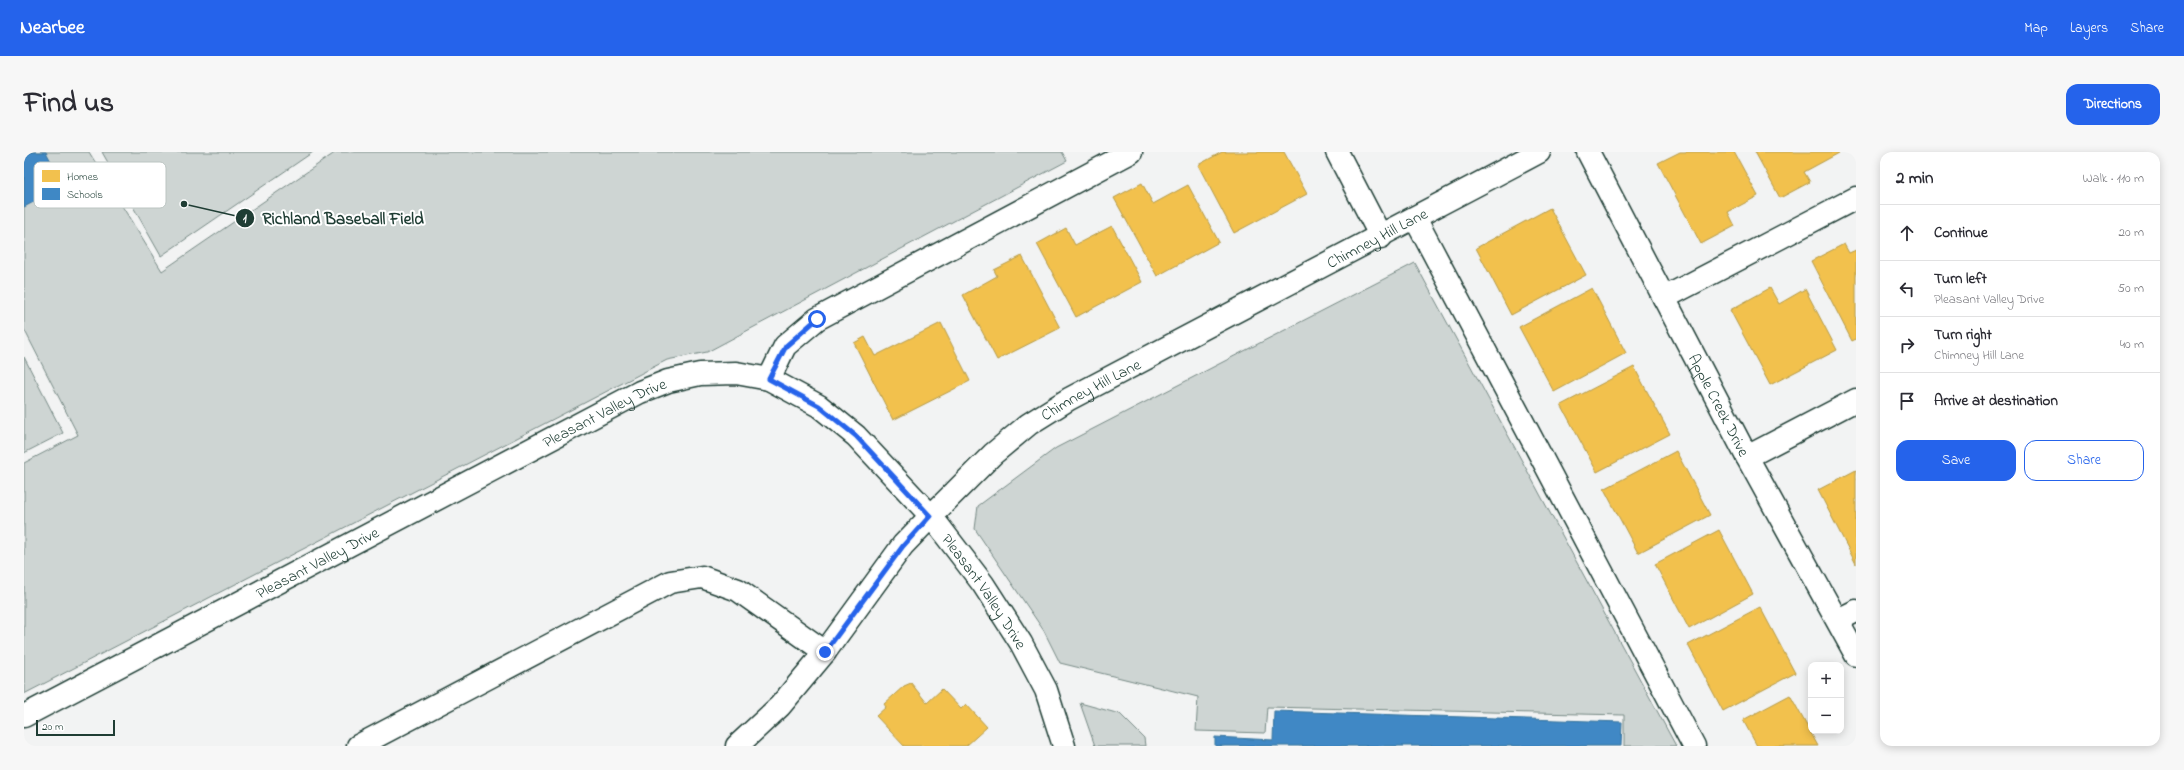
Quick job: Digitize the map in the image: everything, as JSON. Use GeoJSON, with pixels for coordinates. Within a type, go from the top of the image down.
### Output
{"type":"FeatureCollection","features":[{"type":"Feature","properties":{"kind":"street"},"geometry":{"type":"LineString","coordinates":[[769,379],[786,346],[817,319],[1099,160],[1131,152]]}},
{"type":"Feature","properties":{"kind":"street"},"geometry":{"type":"LineString","coordinates":[[1337,152],[1380,237]]}},
{"type":"Feature","properties":{"kind":"street","name":"Chimney Hill Lane"},"geometry":{"type":"LineString","coordinates":[[737,746],[780,706],[825,652],[903,546],[930,516],[993,454],[1036,420],[1069,399],[1380,237],[1539,152]]}},
{"type":"Feature","properties":{"kind":"street","name":"Apple Creek Drive"},"geometry":{"type":"LineString","coordinates":[[1588,152],[1747,457],[1847,616],[1856,655]]}},
{"type":"Feature","properties":{"kind":"street"},"geometry":{"type":"LineString","coordinates":[[1664,298],[1856,198]]}},
{"type":"Feature","properties":{"kind":"street"},"geometry":{"type":"LineString","coordinates":[[1415,218],[1694,746]]}},
{"type":"Feature","properties":{"kind":"street","name":"Pleasant Valley Drive"},"geometry":{"type":"LineString","coordinates":[[24,716],[640,392],[668,381],[700,374],[736,373],[769,379],[819,406],[856,436],[930,516],[983,584],[1021,643],[1046,690],[1064,746]]}},
{"type":"Feature","properties":{"kind":"street"},"geometry":{"type":"LineString","coordinates":[[1747,457],[1856,400]]}},
{"type":"Feature","properties":{"kind":"street"},"geometry":{"type":"LineString","coordinates":[[358,746],[670,582],[702,578],[738,590],[825,652]]}},
{"type":"Feature","properties":{"kind":"shaded area"},"geometry":{"type":"Polygon","coordinates":[[[24,152],[89,152],[95,162],[34,162],[34,208],[123,208],[162,271],[336,152],[1062,152],[1067,161],[707,352],[667,360],[24,694],[24,463],[78,435],[24,329],[24,152]]]}},
{"type":"Feature","properties":{"kind":"shaded area"},"geometry":{"type":"Polygon","coordinates":[[[102,152],[313,152],[161,256],[134,208],[166,208],[166,162],[108,162],[102,152]]]}},
{"type":"Feature","properties":{"kind":"shaded area"},"geometry":{"type":"Polygon","coordinates":[[[1415,263],[1676,746],[1624,746],[1624,715],[1267,707],[1265,733],[1196,731],[1198,697],[1060,663],[1044,631],[975,529],[978,506],[1056,448],[1415,263]]]}},
{"type":"Feature","properties":{"kind":"shaded area"},"geometry":{"type":"Polygon","coordinates":[[[24,357],[63,433],[24,453],[24,357]]]}},
{"type":"Feature","properties":{"kind":"shaded area"},"geometry":{"type":"Polygon","coordinates":[[[1080,703],[1120,714],[1144,738],[1145,746],[1095,746],[1080,703]]]}},
{"type":"Feature","properties":{"kind":"building: Homes"},"geometry":{"type":"Polygon","coordinates":[[[1222,152],[1284,152],[1307,194],[1234,233],[1198,165],[1222,152]]]}},
{"type":"Feature","properties":{"kind":"building: Homes"},"geometry":{"type":"Polygon","coordinates":[[[1680,152],[1734,152],[1758,196],[1728,212],[1735,226],[1701,244],[1658,163],[1680,152]]]}},
{"type":"Feature","properties":{"kind":"building: Homes"},"geometry":{"type":"Polygon","coordinates":[[[1755,152],[1839,153],[1804,172],[1810,182],[1780,198],[1755,152]]]}},
{"type":"Feature","properties":{"kind":"building: Homes"},"geometry":{"type":"Polygon","coordinates":[[[1142,183],[1153,204],[1188,185],[1219,242],[1157,276],[1114,198],[1142,183]]]}},
{"type":"Feature","properties":{"kind":"building: Homes"},"geometry":{"type":"Polygon","coordinates":[[[1550,208],[1586,275],[1511,315],[1476,248],[1550,208]]]}},
{"type":"Feature","properties":{"kind":"building: Homes"},"geometry":{"type":"Polygon","coordinates":[[[1112,226],[1142,282],[1076,317],[1037,244],[1066,228],[1075,245],[1112,226]]]}},
{"type":"Feature","properties":{"kind":"building: Homes"},"geometry":{"type":"Polygon","coordinates":[[[1844,244],[1849,253],[1856,250],[1856,339],[1852,341],[1811,261],[1844,244]]]}},
{"type":"Feature","properties":{"kind":"building: Homes"},"geometry":{"type":"Polygon","coordinates":[[[1022,256],[1060,328],[997,360],[963,295],[997,276],[994,270],[1022,256]]]}},
{"type":"Feature","properties":{"kind":"building: Homes"},"geometry":{"type":"Polygon","coordinates":[[[1592,288],[1626,353],[1554,392],[1519,327],[1592,288]]]}},
{"type":"Feature","properties":{"kind":"building: Homes"},"geometry":{"type":"Polygon","coordinates":[[[1770,288],[1779,304],[1805,289],[1837,350],[1770,385],[1730,310],[1770,288]]]}},
{"type":"Feature","properties":{"kind":"building: Homes"},"geometry":{"type":"Polygon","coordinates":[[[941,323],[970,381],[893,420],[854,343],[865,337],[875,356],[941,323]]]}},
{"type":"Feature","properties":{"kind":"building: Homes"},"geometry":{"type":"Polygon","coordinates":[[[1634,367],[1670,434],[1597,472],[1561,405],[1634,367]]]}},
{"type":"Feature","properties":{"kind":"building: Homes"},"geometry":{"type":"Polygon","coordinates":[[[1676,451],[1710,515],[1638,553],[1604,489],[1676,451]]]}},
{"type":"Feature","properties":{"kind":"building: Homes"},"geometry":{"type":"Polygon","coordinates":[[[1856,470],[1856,564],[1818,490],[1856,470]]]}},
{"type":"Feature","properties":{"kind":"building: Homes"},"geometry":{"type":"Polygon","coordinates":[[[1719,530],[1753,594],[1689,629],[1655,564],[1719,530]]]}},
{"type":"Feature","properties":{"kind":"building: Homes"},"geometry":{"type":"Polygon","coordinates":[[[1760,607],[1795,673],[1723,711],[1688,645],[1760,607]]]}},
{"type":"Feature","properties":{"kind":"building: Homes"},"geometry":{"type":"Polygon","coordinates":[[[911,683],[927,703],[942,689],[961,709],[966,704],[987,727],[966,746],[904,746],[876,716],[886,707],[884,704],[904,686],[911,683]]]}},
{"type":"Feature","properties":{"kind":"building: Homes"},"geometry":{"type":"Polygon","coordinates":[[[1790,695],[1808,728],[1808,734],[1811,734],[1818,746],[1757,746],[1743,720],[1790,695]]]}},
{"type":"Feature","properties":{"kind":"building: Schools"},"geometry":{"type":"Polygon","coordinates":[[[24,152],[46,152],[51,162],[34,162],[34,202],[24,207],[24,152]]]}},
{"type":"Feature","properties":{"kind":"building: Schools"},"geometry":{"type":"Polygon","coordinates":[[[1274,711],[1622,722],[1621,746],[1215,746],[1215,737],[1273,740],[1274,711]]]}},
{"type":"Feature","properties":{"kind":"place","name":"Richland Baseball Field"},"geometry":{"type":"Point","coordinates":[184,204]}},
{"type":"Feature","properties":{"kind":"route"},"geometry":{"type":"LineString","coordinates":[[817,319],[786,346],[769,379],[819,406],[856,436],[930,516],[903,546],[825,652]]}}]}
